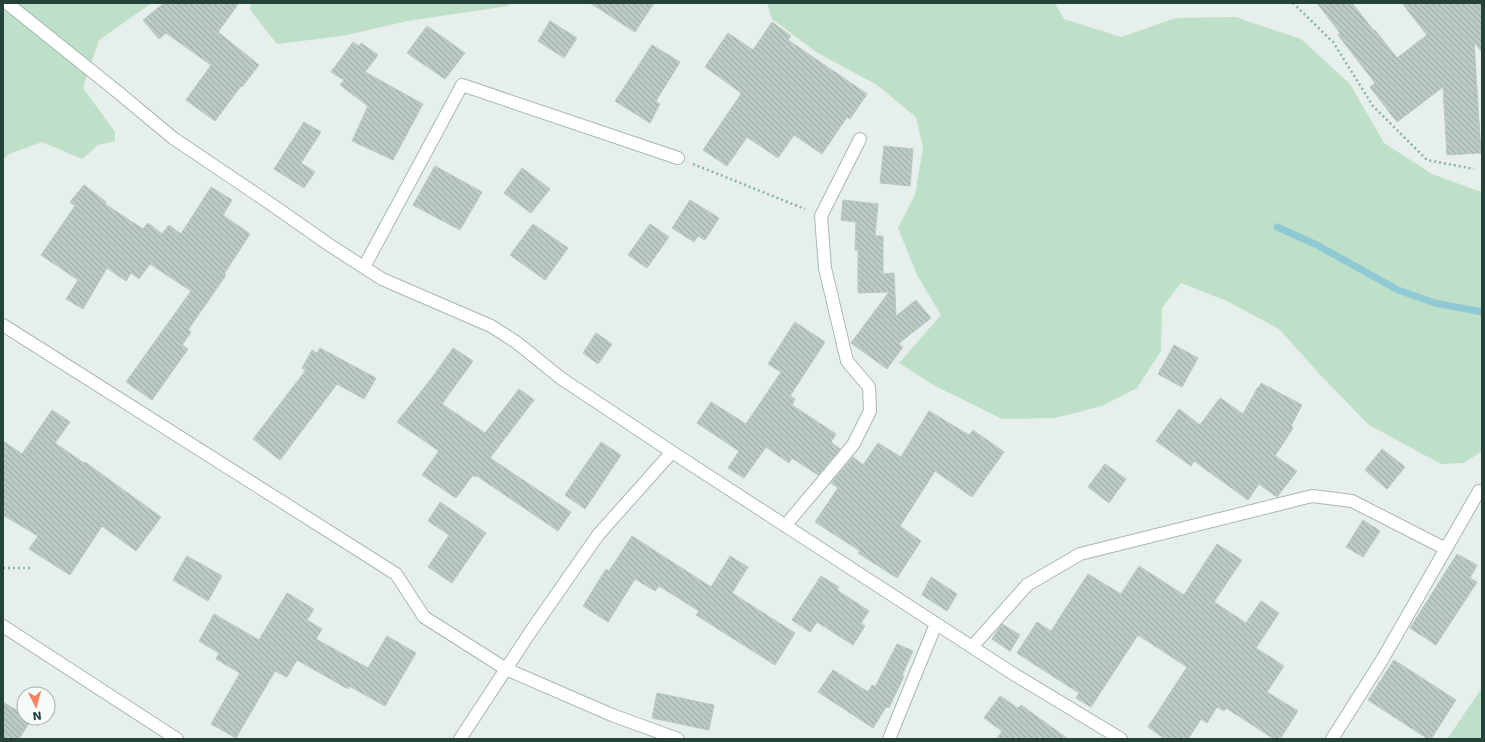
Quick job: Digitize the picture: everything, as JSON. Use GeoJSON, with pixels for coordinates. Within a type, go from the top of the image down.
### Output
{"type":"FeatureCollection","features":[{"type":"Feature","properties":{"kind":"street"},"geometry":{"type":"LineString","coordinates":[[7,3],[173,138],[328,244],[382,279],[491,326],[516,342],[562,379],[672,452],[1012,673],[1121,739]]}},
{"type":"Feature","properties":{"kind":"street"},"geometry":{"type":"LineString","coordinates":[[364,267],[462,85],[678,158]]}},
{"type":"Feature","properties":{"kind":"street"},"geometry":{"type":"LineString","coordinates":[[785,526],[853,444],[870,411],[869,387],[847,361],[825,268],[821,216],[860,140]]}},
{"type":"Feature","properties":{"kind":"street"},"geometry":{"type":"LineString","coordinates":[[3,325],[396,574],[424,617],[506,669],[612,715],[678,739]]}},
{"type":"Feature","properties":{"kind":"street"},"geometry":{"type":"LineString","coordinates":[[460,739],[598,535],[672,452]]}},
{"type":"Feature","properties":{"kind":"street"},"geometry":{"type":"LineString","coordinates":[[1332,739],[1382,660],[1479,491]]}},
{"type":"Feature","properties":{"kind":"street"},"geometry":{"type":"LineString","coordinates":[[972,647],[1027,585],[1080,554],[1312,496],[1352,501],[1446,549]]}},
{"type":"Feature","properties":{"kind":"street"},"geometry":{"type":"LineString","coordinates":[[889,739],[936,624]]}},
{"type":"Feature","properties":{"kind":"street"},"geometry":{"type":"LineString","coordinates":[[3,626],[177,739]]}},
{"type":"Feature","properties":{"kind":"path"},"geometry":{"type":"LineString","coordinates":[[1293,3],[1333,42],[1373,106],[1427,160],[1474,170]]}},
{"type":"Feature","properties":{"kind":"path"},"geometry":{"type":"LineString","coordinates":[[678,158],[821,216]]}},
{"type":"Feature","properties":{"kind":"path"},"geometry":{"type":"LineString","coordinates":[[3,568],[30,568]]}},
{"type":"Feature","properties":{"kind":"green space"},"geometry":{"type":"Polygon","coordinates":[[[3,3],[152,3],[99,40],[83,88],[115,132],[115,141],[98,145],[82,159],[42,142],[9,154],[3,160],[3,3]]]}},
{"type":"Feature","properties":{"kind":"green space"},"geometry":{"type":"Polygon","coordinates":[[[251,3],[512,3],[508,6],[408,21],[342,36],[277,44],[250,10],[251,3]]]}},
{"type":"Feature","properties":{"kind":"green space"},"geometry":{"type":"Polygon","coordinates":[[[767,3],[1055,3],[1064,19],[1121,37],[1176,18],[1236,17],[1301,39],[1350,84],[1384,143],[1432,174],[1478,191],[1482,191],[1482,451],[1464,463],[1441,464],[1369,425],[1324,379],[1279,329],[1227,301],[1181,283],[1162,308],[1161,351],[1137,388],[1102,406],[1055,418],[1002,419],[935,386],[899,363],[941,315],[917,275],[898,228],[915,195],[923,148],[916,117],[877,85],[816,52],[772,19],[767,3]]]}},
{"type":"Feature","properties":{"kind":"green space"},"geometry":{"type":"Polygon","coordinates":[[[1482,688],[1482,739],[1447,739],[1482,688]]]}},
{"type":"Feature","properties":{"kind":"building"},"geometry":{"type":"Polygon","coordinates":[[[164,3],[239,3],[218,32],[259,65],[215,121],[186,100],[211,65],[166,33],[159,39],[143,20],[164,3]]]}},
{"type":"Feature","properties":{"kind":"building"},"geometry":{"type":"Polygon","coordinates":[[[590,3],[654,3],[635,32],[590,3]]]}},
{"type":"Feature","properties":{"kind":"building"},"geometry":{"type":"Polygon","coordinates":[[[1317,3],[1352,3],[1397,58],[1427,35],[1402,3],[1482,3],[1482,52],[1474,42],[1481,153],[1447,155],[1443,87],[1397,122],[1370,87],[1375,83],[1338,35],[1340,33],[1317,3]]]}},
{"type":"Feature","properties":{"kind":"building"},"geometry":{"type":"Polygon","coordinates":[[[550,21],[577,38],[564,58],[538,41],[550,21]]]}},
{"type":"Feature","properties":{"kind":"building"},"geometry":{"type":"Polygon","coordinates":[[[772,22],[791,36],[788,40],[867,94],[850,119],[847,117],[822,154],[794,135],[778,158],[747,137],[727,166],[703,150],[741,94],[705,67],[728,33],[753,50],[772,22]]]}},
{"type":"Feature","properties":{"kind":"building"},"geometry":{"type":"Polygon","coordinates":[[[427,26],[465,53],[445,79],[407,53],[427,26]]]}},
{"type":"Feature","properties":{"kind":"building"},"geometry":{"type":"Polygon","coordinates":[[[353,42],[359,46],[361,43],[378,55],[365,72],[423,104],[393,160],[352,141],[368,106],[340,85],[344,80],[331,72],[353,42]]]}},
{"type":"Feature","properties":{"kind":"building"},"geometry":{"type":"Polygon","coordinates":[[[652,45],[680,62],[656,101],[660,104],[650,123],[615,101],[652,45]]]}},
{"type":"Feature","properties":{"kind":"building"},"geometry":{"type":"Polygon","coordinates":[[[304,122],[321,132],[301,163],[315,172],[304,188],[274,169],[304,122]]]}},
{"type":"Feature","properties":{"kind":"building"},"geometry":{"type":"Polygon","coordinates":[[[884,146],[913,149],[910,186],[880,183],[884,146]]]}},
{"type":"Feature","properties":{"kind":"building"},"geometry":{"type":"Polygon","coordinates":[[[435,166],[482,192],[460,230],[413,205],[435,166]]]}},
{"type":"Feature","properties":{"kind":"building"},"geometry":{"type":"Polygon","coordinates":[[[522,168],[550,189],[531,213],[504,193],[522,168]]]}},
{"type":"Feature","properties":{"kind":"building"},"geometry":{"type":"Polygon","coordinates":[[[84,185],[106,202],[105,204],[143,229],[148,223],[162,234],[169,225],[181,234],[211,187],[232,200],[223,215],[250,234],[224,274],[226,275],[188,330],[191,332],[182,345],[188,349],[152,400],[126,382],[191,291],[150,264],[139,279],[131,273],[126,281],[107,268],[83,309],[66,299],[78,280],[41,255],[75,206],[70,202],[84,185]]]}},
{"type":"Feature","properties":{"kind":"building"},"geometry":{"type":"Polygon","coordinates":[[[690,200],[719,218],[705,240],[698,236],[694,242],[672,228],[690,200]]]}},
{"type":"Feature","properties":{"kind":"building"},"geometry":{"type":"Polygon","coordinates":[[[843,200],[878,204],[875,236],[883,236],[883,274],[894,273],[896,316],[916,300],[931,318],[898,344],[903,347],[887,369],[851,343],[889,292],[858,293],[858,250],[855,250],[856,222],[841,220],[843,200]]]}},
{"type":"Feature","properties":{"kind":"building"},"geometry":{"type":"Polygon","coordinates":[[[533,224],[568,248],[545,280],[510,255],[533,224]]]}},
{"type":"Feature","properties":{"kind":"building"},"geometry":{"type":"Polygon","coordinates":[[[650,224],[669,237],[647,268],[628,255],[650,224]]]}},
{"type":"Feature","properties":{"kind":"building"},"geometry":{"type":"Polygon","coordinates":[[[795,322],[825,342],[790,396],[795,399],[792,405],[836,434],[831,442],[840,449],[818,475],[792,458],[789,463],[766,447],[744,478],[728,468],[739,451],[697,423],[711,402],[746,424],[781,372],[768,364],[795,322]]]}},
{"type":"Feature","properties":{"kind":"building"},"geometry":{"type":"Polygon","coordinates":[[[596,333],[612,344],[598,364],[583,353],[596,333]]]}},
{"type":"Feature","properties":{"kind":"building"},"geometry":{"type":"Polygon","coordinates":[[[1174,345],[1198,358],[1182,387],[1158,374],[1174,345]]]}},
{"type":"Feature","properties":{"kind":"building"},"geometry":{"type":"Polygon","coordinates":[[[320,348],[376,378],[364,399],[337,384],[280,460],[253,439],[306,370],[302,368],[312,350],[317,353],[320,348]]]}},
{"type":"Feature","properties":{"kind":"building"},"geometry":{"type":"Polygon","coordinates":[[[453,348],[473,361],[442,404],[485,433],[519,389],[534,400],[490,458],[571,512],[558,531],[477,476],[476,477],[473,475],[456,498],[422,475],[439,451],[397,422],[453,348]]]}},
{"type":"Feature","properties":{"kind":"building"},"geometry":{"type":"Polygon","coordinates":[[[1261,383],[1302,405],[1291,426],[1293,428],[1275,456],[1297,471],[1277,497],[1259,484],[1248,500],[1194,461],[1191,466],[1156,441],[1179,409],[1200,425],[1220,398],[1243,414],[1261,383]]]}},
{"type":"Feature","properties":{"kind":"building"},"geometry":{"type":"Polygon","coordinates":[[[52,410],[70,422],[55,443],[84,463],[85,462],[161,517],[136,551],[102,526],[70,575],[29,549],[38,536],[3,515],[3,441],[22,454],[52,410]]]}},
{"type":"Feature","properties":{"kind":"building"},"geometry":{"type":"Polygon","coordinates":[[[929,411],[969,435],[973,430],[1004,452],[972,497],[935,471],[900,526],[921,541],[897,578],[858,553],[860,551],[815,522],[838,488],[831,483],[853,457],[863,465],[878,443],[901,457],[929,411]]]}},
{"type":"Feature","properties":{"kind":"building"},"geometry":{"type":"Polygon","coordinates":[[[601,442],[621,455],[585,509],[565,495],[601,442]]]}},
{"type":"Feature","properties":{"kind":"building"},"geometry":{"type":"Polygon","coordinates":[[[1382,449],[1405,467],[1387,489],[1365,470],[1382,449]]]}},
{"type":"Feature","properties":{"kind":"building"},"geometry":{"type":"Polygon","coordinates":[[[1105,464],[1126,479],[1109,503],[1088,487],[1105,464]]]}},
{"type":"Feature","properties":{"kind":"building"},"geometry":{"type":"Polygon","coordinates":[[[440,502],[486,533],[452,583],[428,567],[449,535],[428,521],[440,502]]]}},
{"type":"Feature","properties":{"kind":"building"},"geometry":{"type":"Polygon","coordinates":[[[1363,520],[1380,531],[1363,557],[1346,547],[1363,520]]]}},
{"type":"Feature","properties":{"kind":"building"},"geometry":{"type":"Polygon","coordinates":[[[632,536],[711,587],[730,556],[748,567],[732,593],[795,633],[775,665],[696,615],[699,611],[659,586],[655,591],[635,579],[608,622],[583,606],[606,569],[609,571],[632,536]]]}},
{"type":"Feature","properties":{"kind":"building"},"geometry":{"type":"Polygon","coordinates":[[[1217,544],[1242,560],[1214,602],[1246,623],[1261,601],[1279,613],[1256,648],[1284,666],[1267,692],[1298,711],[1280,739],[1274,739],[1226,708],[1224,711],[1217,707],[1207,723],[1201,719],[1188,739],[1165,739],[1148,727],[1187,667],[1138,635],[1091,707],[1076,698],[1079,693],[1017,653],[1037,622],[1051,631],[1088,574],[1121,594],[1139,566],[1184,595],[1217,544]]]}},
{"type":"Feature","properties":{"kind":"building"},"geometry":{"type":"Polygon","coordinates":[[[1457,554],[1477,565],[1470,578],[1477,582],[1436,645],[1410,628],[1457,554]]]}},
{"type":"Feature","properties":{"kind":"building"},"geometry":{"type":"Polygon","coordinates":[[[187,556],[222,576],[208,601],[173,580],[187,556]]]}},
{"type":"Feature","properties":{"kind":"building"},"geometry":{"type":"Polygon","coordinates":[[[821,576],[839,587],[837,590],[869,611],[861,623],[865,626],[853,645],[817,622],[810,632],[792,620],[821,576]]]}},
{"type":"Feature","properties":{"kind":"building"},"geometry":{"type":"Polygon","coordinates":[[[931,577],[957,594],[947,611],[922,595],[931,577]]]}},
{"type":"Feature","properties":{"kind":"building"},"geometry":{"type":"Polygon","coordinates":[[[287,593],[314,609],[307,620],[322,629],[316,639],[368,668],[387,636],[416,653],[385,706],[349,686],[348,689],[297,660],[287,677],[275,671],[236,738],[211,724],[240,673],[216,659],[219,653],[199,641],[214,614],[259,640],[287,593]]]}},
{"type":"Feature","properties":{"kind":"building"},"geometry":{"type":"Polygon","coordinates":[[[1002,624],[1020,635],[1010,651],[992,639],[1002,624]]]}},
{"type":"Feature","properties":{"kind":"building"},"geometry":{"type":"Polygon","coordinates":[[[897,644],[913,651],[902,675],[904,676],[889,708],[886,707],[873,728],[818,692],[833,670],[868,692],[872,685],[875,687],[897,644]]]}},
{"type":"Feature","properties":{"kind":"building"},"geometry":{"type":"Polygon","coordinates":[[[1394,660],[1456,700],[1431,739],[1428,739],[1368,700],[1394,660]]]}},
{"type":"Feature","properties":{"kind":"building"},"geometry":{"type":"Polygon","coordinates":[[[657,693],[714,705],[709,730],[652,718],[657,693]]]}},
{"type":"Feature","properties":{"kind":"building"},"geometry":{"type":"Polygon","coordinates":[[[1000,696],[1018,708],[1021,705],[1068,739],[997,739],[1002,731],[984,718],[1000,696]]]}},
{"type":"Feature","properties":{"kind":"building"},"geometry":{"type":"Polygon","coordinates":[[[3,702],[16,710],[16,726],[27,726],[19,739],[3,739],[3,702]]]}},
{"type":"Feature","properties":{"kind":"waterway"},"geometry":{"type":"LineString","coordinates":[[1277,227],[1317,245],[1398,290],[1435,303],[1482,312]]}}]}
